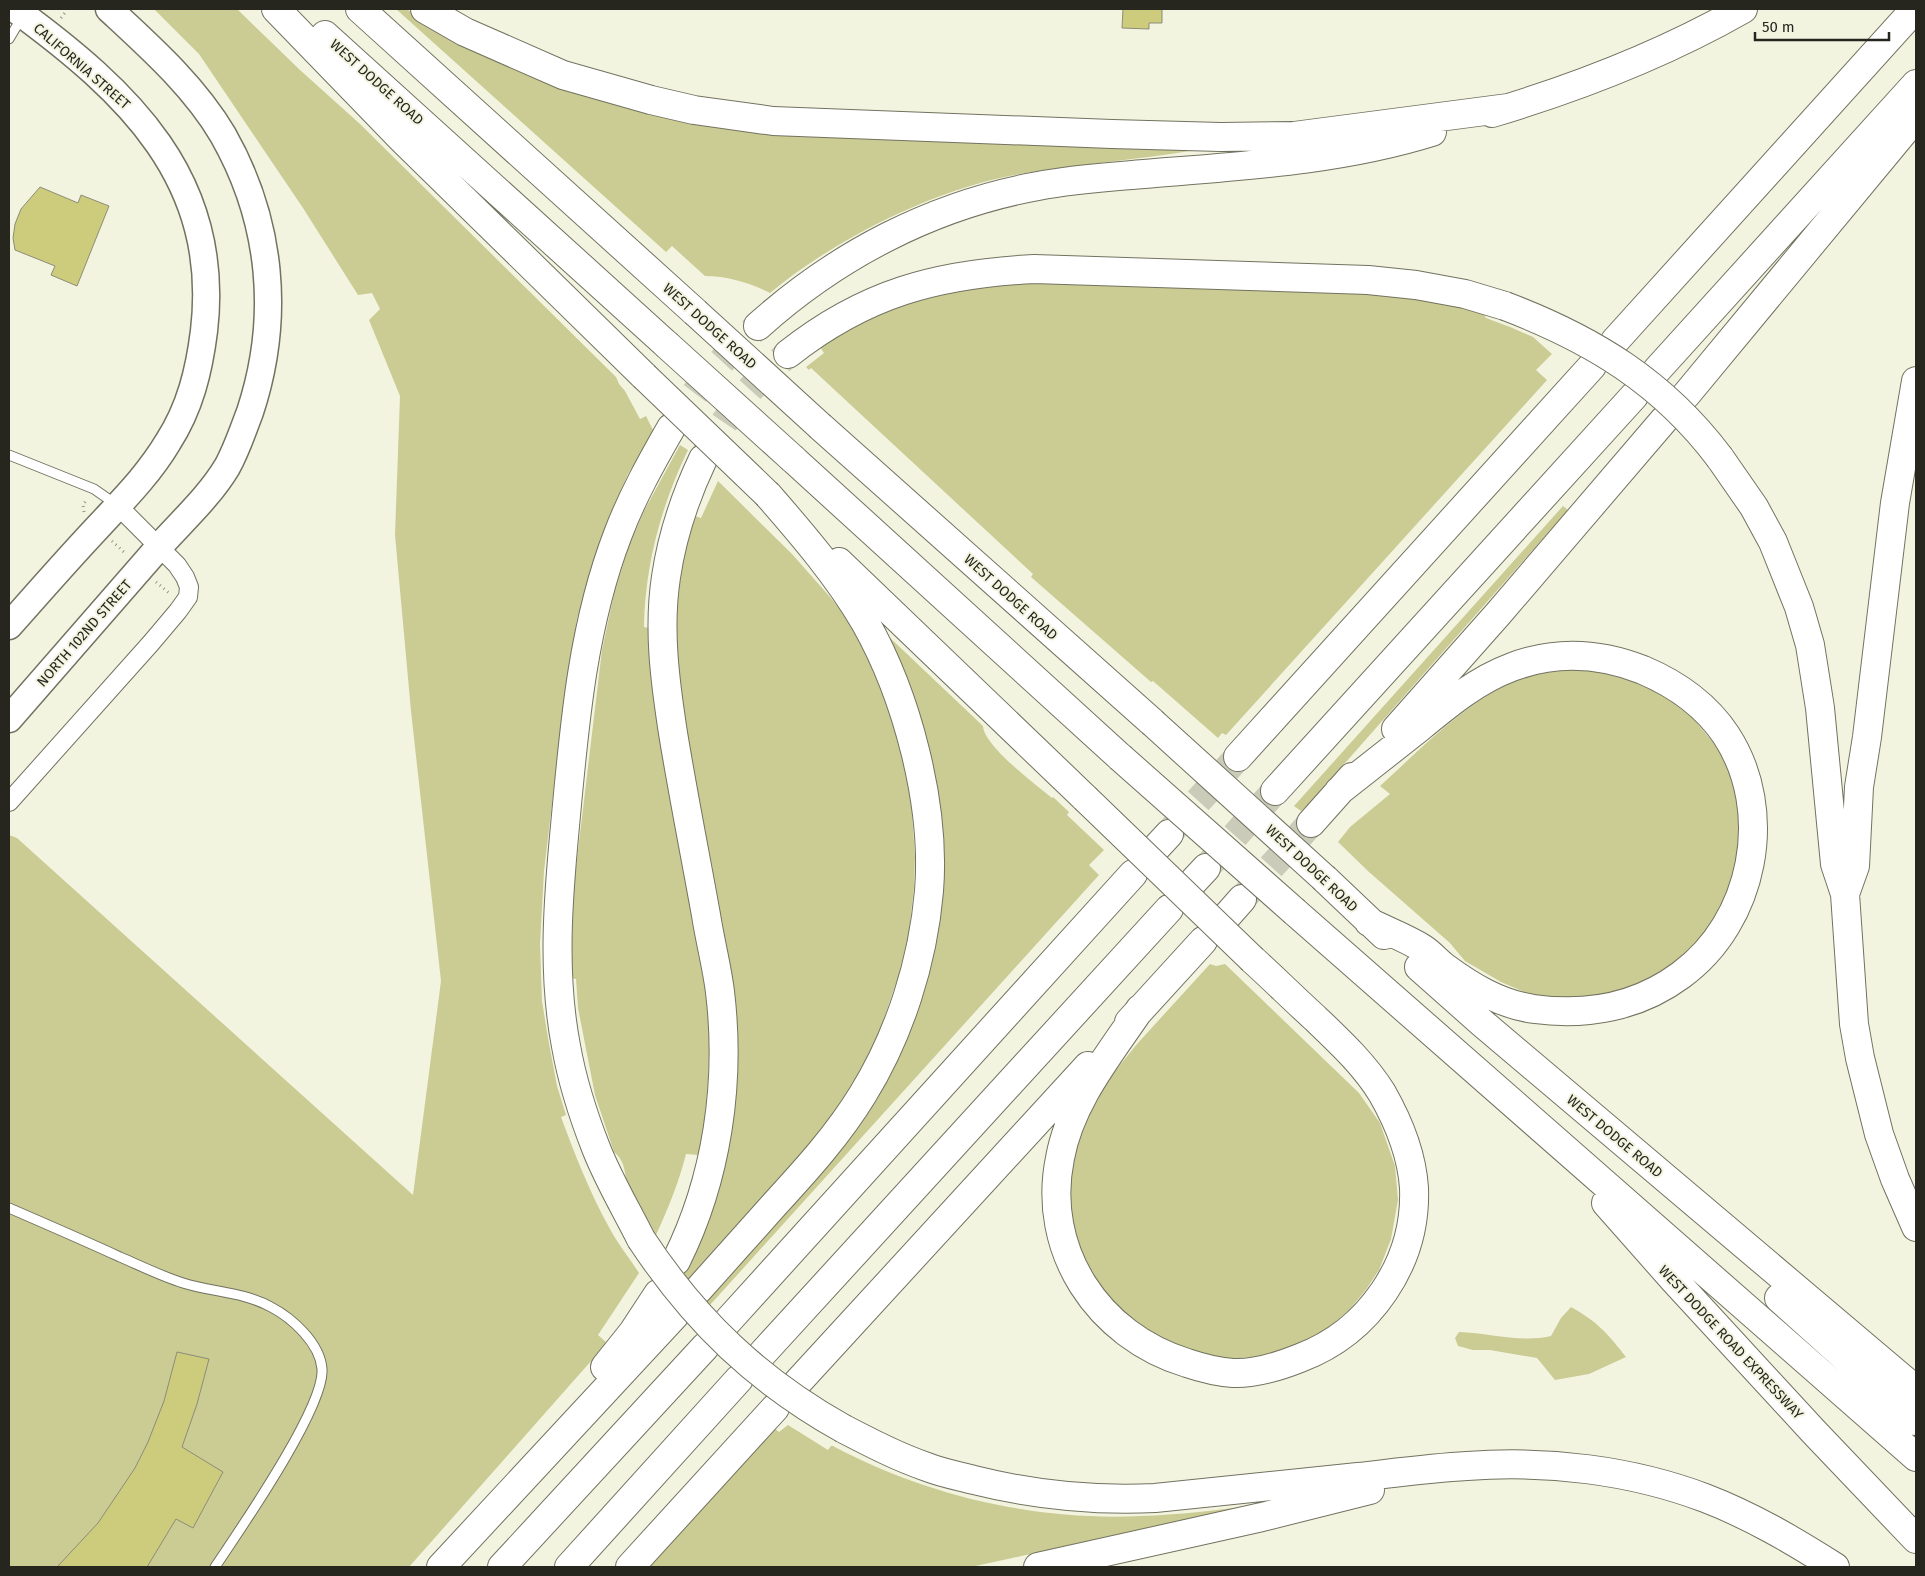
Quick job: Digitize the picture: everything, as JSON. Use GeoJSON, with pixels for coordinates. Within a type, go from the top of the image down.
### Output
{"type":"FeatureCollection","features":[{"type":"Feature","properties":{"kind":"highway"},"geometry":{"type":"LineString","coordinates":[[276,9],[402,139],[644,376],[1347,1048],[1365,1069],[1382,1094],[1402,1133],[1414,1188],[1412,1217],[1407,1243],[1398,1268],[1384,1292],[1369,1311],[1333,1343],[1314,1353],[1263,1370],[1234,1373],[1205,1369],[1168,1358],[1141,1344],[1117,1326],[1095,1303],[1078,1276],[1066,1251],[1058,1221],[1056,1188],[1060,1157],[1080,1101],[1140,1009]]}},
{"type":"Feature","properties":{"kind":"highway","name":"WEST DODGE ROAD"},"geometry":{"type":"LineString","coordinates":[[296,9],[1120,757],[1552,1138]]}},
{"type":"Feature","properties":{"kind":"highway","name":"WEST DODGE ROAD"},"geometry":{"type":"LineString","coordinates":[[360,9],[821,427],[1152,722],[1480,1022],[1666,1180]]}},
{"type":"Feature","properties":{"kind":"highway"},"geometry":{"type":"LineString","coordinates":[[425,9],[465,32],[563,75],[694,110],[773,121],[1112,134],[1221,137],[1294,136],[1508,108]]}},
{"type":"Feature","properties":{"kind":"highway"},"geometry":{"type":"LineString","coordinates":[[758,326],[811,283],[866,248],[926,218],[980,200],[1005,192],[1067,181],[1336,155],[1394,144],[1579,85],[1697,34],[1743,9]]}},
{"type":"Feature","properties":{"kind":"highway"},"geometry":{"type":"LineString","coordinates":[[1615,340],[1916,9]]}},
{"type":"Feature","properties":{"kind":"highway"},"geometry":{"type":"LineString","coordinates":[[1657,370],[1916,84]]}},
{"type":"Feature","properties":{"kind":"highway"},"geometry":{"type":"LineString","coordinates":[[1686,395],[1916,117]]}},
{"type":"Feature","properties":{"kind":"highway"},"geometry":{"type":"LineString","coordinates":[[788,354],[815,333],[844,315],[885,296],[931,281],[969,274],[1034,269],[1368,280],[1416,285],[1465,294],[1505,306],[1567,332],[1623,365],[1665,397],[1689,420],[1720,458],[1754,507],[1773,542],[1799,607],[1810,645],[1820,708],[1835,864],[1845,894],[1854,1024],[1860,1058],[1879,1134],[1895,1179],[1916,1227]]}},
{"type":"Feature","properties":{"kind":"highway"},"geometry":{"type":"LineString","coordinates":[[1238,757],[1592,366]]}},
{"type":"Feature","properties":{"kind":"highway"},"geometry":{"type":"LineString","coordinates":[[1845,894],[1855,866],[1859,787],[1867,737],[1894,504],[1916,381]]}},
{"type":"Feature","properties":{"kind":"highway"},"geometry":{"type":"LineString","coordinates":[[1275,791],[1634,396]]}},
{"type":"Feature","properties":{"kind":"highway"},"geometry":{"type":"LineString","coordinates":[[1310,823],[1466,651],[1664,420]]}},
{"type":"Feature","properties":{"kind":"highway"},"geometry":{"type":"LineString","coordinates":[[671,428],[648,468],[627,511],[608,562],[595,612],[586,657],[569,781],[558,905],[557,942],[561,1010],[566,1045],[573,1079],[596,1149],[641,1239],[670,1280],[717,1335],[788,1394],[844,1429],[928,1468],[1005,1488],[1043,1495],[1123,1500],[1468,1466],[1549,1466],[1598,1471],[1650,1482],[1705,1498],[1759,1522],[1836,1567]]}},
{"type":"Feature","properties":{"kind":"highway"},"geometry":{"type":"LineString","coordinates":[[676,1261],[696,1215],[708,1176],[717,1135],[722,1091],[723,1045],[720,992],[678,767],[665,675],[663,638],[664,596],[672,544],[684,504],[703,460]]}},
{"type":"Feature","properties":{"kind":"highway"},"geometry":{"type":"LineString","coordinates":[[698,1290],[815,1161],[864,1092],[898,1021],[912,982],[922,937],[929,890],[929,846],[923,791],[911,732],[888,669],[850,597],[812,545],[768,495]]}},
{"type":"Feature","properties":{"kind":"highway"},"geometry":{"type":"LineString","coordinates":[[1339,791],[1444,707],[1481,681],[1513,666],[1567,655],[1596,656],[1625,663],[1658,676],[1686,693],[1708,713],[1726,736],[1740,763],[1748,788],[1753,818],[1753,844],[1744,888],[1730,920],[1700,959],[1682,975],[1657,991],[1630,1002],[1597,1010],[1564,1011],[1532,1009],[1496,999],[1474,988],[1423,949],[1370,922]]}},
{"type":"Feature","properties":{"kind":"highway"},"geometry":{"type":"LineString","coordinates":[[727,1322],[1133,874]]}},
{"type":"Feature","properties":{"kind":"highway"},"geometry":{"type":"LineString","coordinates":[[762,1354],[1169,908]]}},
{"type":"Feature","properties":{"kind":"highway"},"geometry":{"type":"LineString","coordinates":[[798,1382],[1204,941]]}},
{"type":"Feature","properties":{"kind":"highway"},"geometry":{"type":"LineString","coordinates":[[1552,1138],[1916,1457]]}},
{"type":"Feature","properties":{"kind":"highway","name":"WEST DODGE ROAD EXPRESSWAY"},"geometry":{"type":"LineString","coordinates":[[1552,1138],[1635,1237],[1814,1432],[1916,1539]]}},
{"type":"Feature","properties":{"kind":"highway"},"geometry":{"type":"LineString","coordinates":[[1666,1180],[1916,1390]]}},
{"type":"Feature","properties":{"kind":"highway"},"geometry":{"type":"LineString","coordinates":[[1666,1180],[1713,1239],[1916,1421]]}},
{"type":"Feature","properties":{"kind":"highway"},"geometry":{"type":"LineString","coordinates":[[441,1567],[481,1522],[633,1332],[667,1305]]}},
{"type":"Feature","properties":{"kind":"highway"},"geometry":{"type":"LineString","coordinates":[[502,1567],[705,1347]]}},
{"type":"Feature","properties":{"kind":"highway"},"geometry":{"type":"LineString","coordinates":[[569,1567],[739,1379]]}},
{"type":"Feature","properties":{"kind":"highway"},"geometry":{"type":"LineString","coordinates":[[630,1567],[776,1408]]}},
{"type":"Feature","properties":{"kind":"highway"},"geometry":{"type":"LineString","coordinates":[[1038,1567],[1262,1517],[1468,1466]]}},
{"type":"Feature","properties":{"kind":"main road"},"geometry":{"type":"LineString","coordinates":[[109,9],[154,51],[193,93],[222,134],[240,170],[254,209],[266,260],[269,304],[266,339],[256,394],[244,428],[222,474],[193,510],[160,546]]}},
{"type":"Feature","properties":{"kind":"main road","name":"CALIFORNIA STREET"},"geometry":{"type":"LineString","coordinates":[[22,11],[128,105],[163,148],[180,180],[196,218],[205,266],[206,312],[201,356],[192,393],[175,431],[159,456],[118,506]]}},
{"type":"Feature","properties":{"kind":"main road"},"geometry":{"type":"LineString","coordinates":[[9,626],[118,506]]}},
{"type":"Feature","properties":{"kind":"main road","name":"NORTH 102ND STREET"},"geometry":{"type":"LineString","coordinates":[[9,719],[160,546]]}},
{"type":"Feature","properties":{"kind":"street"},"geometry":{"type":"LineString","coordinates":[[9,802],[156,637],[188,597],[189,587],[177,564],[118,506]]}},
{"type":"Feature","properties":{"kind":"lane"},"geometry":{"type":"LineString","coordinates":[[9,38],[22,11]]}},
{"type":"Feature","properties":{"kind":"lane"},"geometry":{"type":"LineString","coordinates":[[9,455],[94,489],[118,506]]}},
{"type":"Feature","properties":{"kind":"lane"},"geometry":{"type":"LineString","coordinates":[[9,1208],[183,1283],[255,1300],[269,1306],[294,1323],[313,1345],[320,1357],[322,1369],[320,1386],[313,1403],[278,1469],[215,1567]]}},
{"type":"Feature","properties":{"kind":"path"},"geometry":{"type":"LineString","coordinates":[[110,539],[125,553]]}},
{"type":"Feature","properties":{"kind":"path"},"geometry":{"type":"LineString","coordinates":[[155,581],[174,597]]}},
{"type":"Feature","properties":{"kind":"green space"},"geometry":{"type":"Polygon","coordinates":[[[154,9],[237,9],[300,70],[360,124],[616,377],[640,419],[646,416],[654,432],[628,474],[600,540],[577,619],[563,712],[544,871],[540,944],[542,1001],[557,1086],[566,1115],[561,1117],[596,1202],[617,1241],[639,1273],[598,1335],[607,1343],[409,1567],[9,1567],[9,835],[17,838],[413,1195],[441,981],[411,711],[395,535],[400,396],[369,320],[380,309],[372,293],[358,295],[303,208],[199,54],[154,9]]]}},
{"type":"Feature","properties":{"kind":"green space"},"geometry":{"type":"Polygon","coordinates":[[[396,9],[406,9],[462,41],[585,94],[1195,145],[1196,150],[1019,174],[954,191],[888,218],[856,235],[825,253],[770,293],[739,281],[705,276],[672,246],[666,252],[396,9]]]}},
{"type":"Feature","properties":{"kind":"green space"},"geometry":{"type":"Polygon","coordinates":[[[994,277],[1415,297],[1482,311],[1486,318],[1533,337],[1552,354],[1536,370],[1547,380],[1226,735],[1222,733],[1218,738],[1031,577],[1033,574],[811,368],[809,370],[806,367],[824,353],[816,341],[852,318],[994,277]]]}},
{"type":"Feature","properties":{"kind":"green space"},"geometry":{"type":"Polygon","coordinates":[[[680,445],[688,450],[662,514],[656,536],[648,581],[644,627],[648,628],[651,674],[656,707],[706,985],[709,1070],[699,1155],[686,1154],[673,1195],[656,1235],[626,1180],[623,1165],[620,1158],[614,1152],[595,1095],[578,1008],[576,979],[571,978],[572,901],[602,650],[614,594],[629,545],[645,509],[680,445]]]}},
{"type":"Feature","properties":{"kind":"green space"},"geometry":{"type":"Polygon","coordinates":[[[718,481],[792,554],[830,597],[843,613],[869,656],[886,698],[910,783],[915,857],[914,887],[909,932],[899,974],[878,1036],[857,1076],[821,1132],[688,1281],[681,1270],[699,1245],[709,1218],[725,1161],[670,666],[686,513],[701,518],[718,481]]]}},
{"type":"Feature","properties":{"kind":"green space"},"geometry":{"type":"Polygon","coordinates":[[[1563,506],[1568,510],[1309,804],[1301,811],[1294,806],[1563,506]]]}},
{"type":"Feature","properties":{"kind":"green space"},"geometry":{"type":"Polygon","coordinates":[[[887,635],[983,726],[992,744],[1012,765],[1053,797],[1069,812],[1067,815],[1104,850],[1089,865],[1099,875],[710,1305],[701,1296],[823,1160],[936,917],[887,635]]]}},
{"type":"Feature","properties":{"kind":"green space"},"geometry":{"type":"Polygon","coordinates":[[[1578,668],[1626,677],[1663,695],[1693,718],[1720,751],[1736,788],[1741,825],[1737,878],[1712,931],[1650,985],[1576,1003],[1536,997],[1501,982],[1465,961],[1450,943],[1369,872],[1338,842],[1350,827],[1390,794],[1380,786],[1467,709],[1506,685],[1526,677],[1545,672],[1578,668]]]}},
{"type":"Feature","properties":{"kind":"green space"},"geometry":{"type":"Polygon","coordinates":[[[1210,964],[1216,966],[1225,964],[1359,1093],[1380,1123],[1395,1166],[1398,1200],[1391,1239],[1379,1270],[1365,1291],[1349,1310],[1324,1331],[1291,1348],[1265,1356],[1228,1359],[1199,1357],[1133,1327],[1090,1281],[1066,1216],[1069,1150],[1095,1096],[1137,1044],[1210,964]]]}},
{"type":"Feature","properties":{"kind":"green space"},"geometry":{"type":"Polygon","coordinates":[[[1571,1307],[1602,1329],[1626,1357],[1589,1374],[1555,1380],[1537,1358],[1490,1350],[1473,1350],[1458,1346],[1455,1338],[1459,1332],[1516,1338],[1551,1336],[1561,1318],[1571,1307]]]}},
{"type":"Feature","properties":{"kind":"green space"},"geometry":{"type":"Polygon","coordinates":[[[788,1425],[828,1450],[833,1446],[869,1464],[906,1479],[983,1502],[1022,1509],[1061,1514],[1141,1516],[1252,1506],[1124,1537],[971,1567],[647,1567],[773,1427],[779,1432],[788,1425]]]}},
{"type":"Feature","properties":{"kind":"building"},"geometry":{"type":"Polygon","coordinates":[[[1123,9],[1162,9],[1162,23],[1149,23],[1149,29],[1122,28],[1123,9]]]}},
{"type":"Feature","properties":{"kind":"building"},"geometry":{"type":"Polygon","coordinates":[[[40,187],[78,203],[81,195],[109,206],[77,286],[51,275],[55,266],[15,250],[13,238],[15,224],[21,209],[40,187]]]}},
{"type":"Feature","properties":{"kind":"building"},"geometry":{"type":"Polygon","coordinates":[[[177,1352],[209,1359],[197,1404],[182,1447],[223,1472],[193,1528],[176,1519],[147,1567],[57,1567],[98,1523],[135,1468],[148,1442],[164,1401],[177,1352]]]}},
{"type":"Feature","properties":{"kind":"tunnel"},"geometry":{"type":"LineString","coordinates":[[671,428],[710,374],[758,326]]}},
{"type":"Feature","properties":{"kind":"tunnel"},"geometry":{"type":"LineString","coordinates":[[703,459],[720,429],[739,402],[762,377],[788,354]]}},
{"type":"Feature","properties":{"kind":"tunnel"},"geometry":{"type":"LineString","coordinates":[[1170,832],[1238,757]]}},
{"type":"Feature","properties":{"kind":"tunnel"},"geometry":{"type":"LineString","coordinates":[[1207,867],[1275,791]]}},
{"type":"Feature","properties":{"kind":"tunnel"},"geometry":{"type":"LineString","coordinates":[[1243,898],[1311,823]]}}]}
